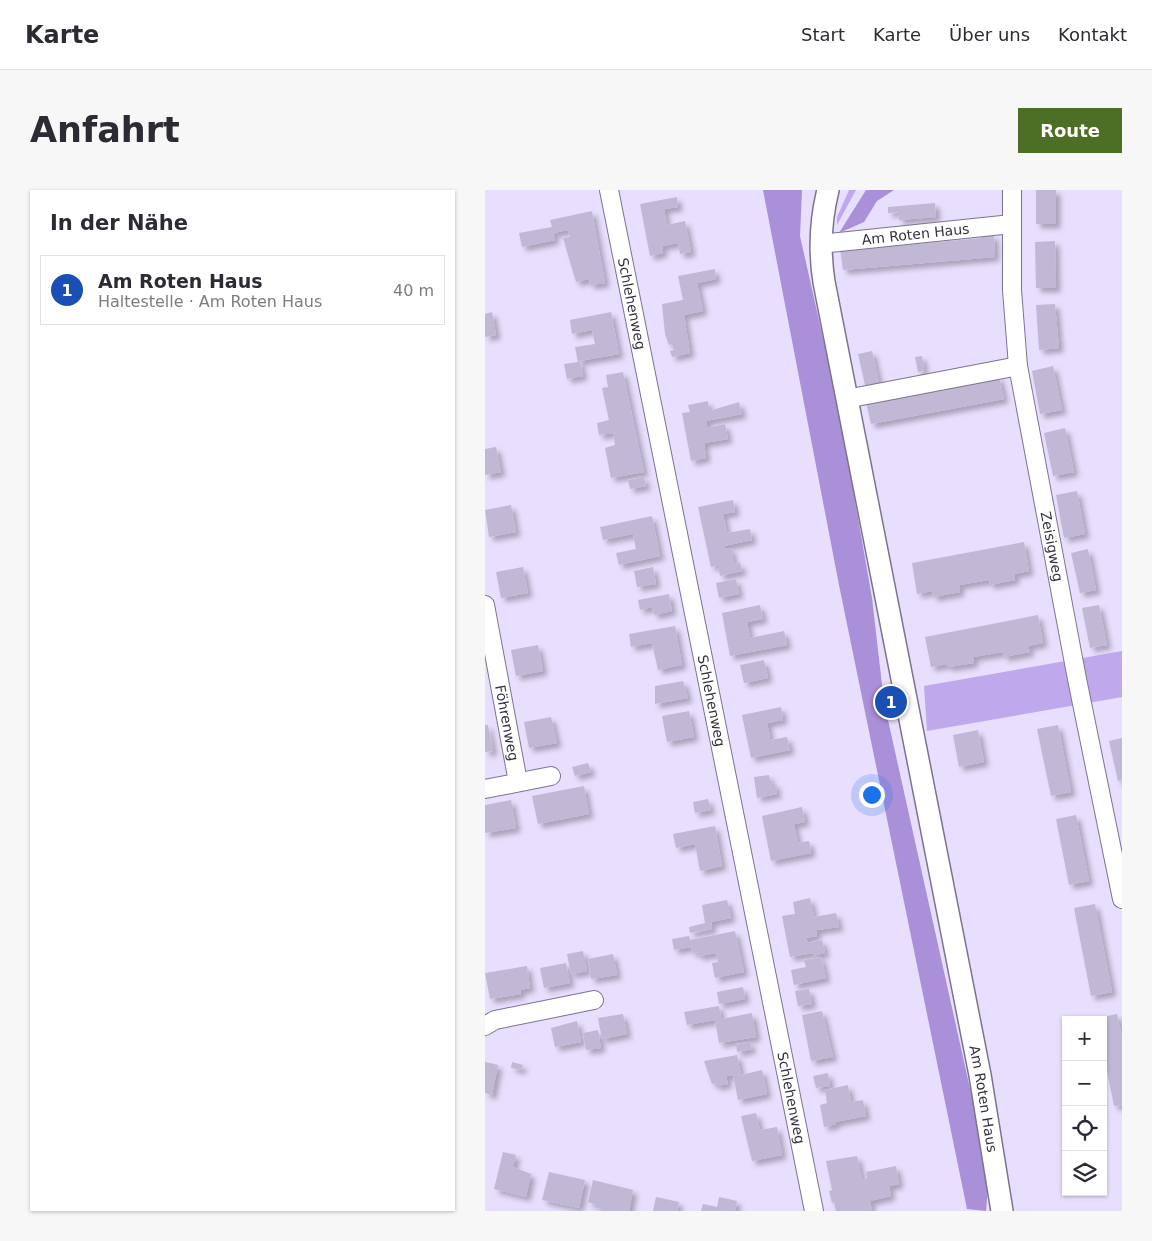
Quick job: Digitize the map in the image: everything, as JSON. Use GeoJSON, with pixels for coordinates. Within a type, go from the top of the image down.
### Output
{"type":"FeatureCollection","features":[{"type":"Feature","properties":{"kind":"street","name":"Schlehenweg"},"geometry":{"type":"LineString","coordinates":[[609,190],[814,1211]]}},
{"type":"Feature","properties":{"kind":"street","name":"Am Roten Haus"},"geometry":{"type":"LineString","coordinates":[[828,190],[821,220],[820,244],[824,282],[980,1075],[1002,1211]]}},
{"type":"Feature","properties":{"kind":"street","name":"Zeisigweg"},"geometry":{"type":"LineString","coordinates":[[1012,190],[1013,290],[1018,366],[1079,688],[1122,899]]}},
{"type":"Feature","properties":{"kind":"street","name":"Am Roten Haus"},"geometry":{"type":"LineString","coordinates":[[820,244],[1012,224]]}},
{"type":"Feature","properties":{"kind":"street"},"geometry":{"type":"LineString","coordinates":[[846,399],[1018,366]]}},
{"type":"Feature","properties":{"kind":"street","name":"Föhrenweg"},"geometry":{"type":"LineString","coordinates":[[485,605],[488,636],[518,782]]}},
{"type":"Feature","properties":{"kind":"street"},"geometry":{"type":"LineString","coordinates":[[485,789],[551,776]]}},
{"type":"Feature","properties":{"kind":"street"},"geometry":{"type":"LineString","coordinates":[[485,1026],[495,1020],[594,1000]]}},
{"type":"Feature","properties":{"kind":"street"},"geometry":{"type":"LineString","coordinates":[[989,1211],[989,1198],[997,1184]]}},
{"type":"Feature","properties":{"kind":"shaded area"},"geometry":{"type":"Polygon","coordinates":[[[763,190],[802,190],[800,236],[839,409],[872,598],[884,702],[989,1174],[986,1211],[967,1209],[839,585],[763,190]]]}},
{"type":"Feature","properties":{"kind":"shaded area"},"geometry":{"type":"Polygon","coordinates":[[[849,190],[856,190],[837,225],[837,217],[849,190]]]}},
{"type":"Feature","properties":{"kind":"shaded area"},"geometry":{"type":"Polygon","coordinates":[[[866,190],[894,190],[877,201],[864,222],[839,233],[866,190]]]}},
{"type":"Feature","properties":{"kind":"shaded area"},"geometry":{"type":"Polygon","coordinates":[[[1122,651],[1122,697],[927,731],[924,686],[1122,651]]]}},
{"type":"Feature","properties":{"kind":"building"},"geometry":{"type":"Polygon","coordinates":[[[1036,190],[1056,190],[1056,224],[1036,224],[1036,190]]]}},
{"type":"Feature","properties":{"kind":"building"},"geometry":{"type":"Polygon","coordinates":[[[677,197],[678,207],[664,209],[667,225],[685,221],[691,252],[680,254],[678,243],[662,246],[663,253],[650,256],[640,204],[677,197]]]}},
{"type":"Feature","properties":{"kind":"building"},"geometry":{"type":"Polygon","coordinates":[[[935,203],[936,217],[899,220],[898,212],[888,213],[888,207],[935,203]]]}},
{"type":"Feature","properties":{"kind":"building"},"geometry":{"type":"Polygon","coordinates":[[[592,211],[605,283],[590,285],[589,279],[576,282],[563,238],[570,237],[568,230],[553,233],[555,240],[522,247],[519,233],[552,227],[550,220],[592,211]]]}},
{"type":"Feature","properties":{"kind":"building"},"geometry":{"type":"Polygon","coordinates":[[[981,235],[994,235],[995,257],[843,270],[840,249],[852,247],[852,250],[981,238],[981,235]]]}},
{"type":"Feature","properties":{"kind":"building"},"geometry":{"type":"Polygon","coordinates":[[[1055,241],[1056,288],[1036,288],[1035,242],[1055,241]]]}},
{"type":"Feature","properties":{"kind":"building"},"geometry":{"type":"Polygon","coordinates":[[[715,269],[716,279],[697,283],[703,311],[684,315],[690,353],[672,357],[670,351],[674,350],[672,344],[669,345],[665,334],[662,304],[683,300],[678,276],[715,269]]]}},
{"type":"Feature","properties":{"kind":"building"},"geometry":{"type":"Polygon","coordinates":[[[1055,304],[1059,348],[1039,350],[1036,305],[1055,304]]]}},
{"type":"Feature","properties":{"kind":"building"},"geometry":{"type":"Polygon","coordinates":[[[492,312],[496,335],[485,337],[485,314],[492,312]]]}},
{"type":"Feature","properties":{"kind":"building"},"geometry":{"type":"Polygon","coordinates":[[[611,312],[619,354],[580,361],[583,376],[567,379],[564,364],[578,362],[575,347],[595,344],[592,330],[572,334],[570,320],[611,312]]]}},
{"type":"Feature","properties":{"kind":"building"},"geometry":{"type":"Polygon","coordinates":[[[872,351],[879,383],[865,385],[858,354],[872,351]]]}},
{"type":"Feature","properties":{"kind":"building"},"geometry":{"type":"Polygon","coordinates":[[[922,356],[924,371],[918,372],[915,357],[922,356]]]}},
{"type":"Feature","properties":{"kind":"building"},"geometry":{"type":"Polygon","coordinates":[[[1053,366],[1062,410],[1040,414],[1032,371],[1053,366]]]}},
{"type":"Feature","properties":{"kind":"building"},"geometry":{"type":"Polygon","coordinates":[[[623,372],[644,472],[611,478],[605,448],[615,445],[613,433],[599,435],[597,423],[609,420],[602,388],[608,387],[606,375],[623,372]]]}},
{"type":"Feature","properties":{"kind":"building"},"geometry":{"type":"Polygon","coordinates":[[[999,376],[1004,399],[871,424],[866,402],[878,399],[879,402],[984,382],[987,379],[999,376]]]}},
{"type":"Feature","properties":{"kind":"building"},"geometry":{"type":"Polygon","coordinates":[[[708,401],[709,411],[739,402],[742,414],[706,421],[707,428],[725,424],[728,439],[704,443],[706,458],[691,461],[682,413],[690,412],[688,405],[708,401]]]}},
{"type":"Feature","properties":{"kind":"building"},"geometry":{"type":"Polygon","coordinates":[[[1065,428],[1074,472],[1053,476],[1044,433],[1065,428]]]}},
{"type":"Feature","properties":{"kind":"building"},"geometry":{"type":"Polygon","coordinates":[[[496,447],[501,472],[485,475],[485,449],[496,447]]]}},
{"type":"Feature","properties":{"kind":"building"},"geometry":{"type":"Polygon","coordinates":[[[644,477],[646,486],[630,489],[628,480],[644,477]]]}},
{"type":"Feature","properties":{"kind":"building"},"geometry":{"type":"Polygon","coordinates":[[[1077,491],[1085,534],[1064,538],[1056,495],[1077,491]]]}},
{"type":"Feature","properties":{"kind":"building"},"geometry":{"type":"Polygon","coordinates":[[[733,500],[735,512],[723,514],[727,533],[750,529],[752,540],[724,546],[725,549],[731,548],[734,564],[740,563],[742,571],[720,576],[718,565],[711,567],[698,507],[733,500]]]}},
{"type":"Feature","properties":{"kind":"building"},"geometry":{"type":"Polygon","coordinates":[[[511,505],[516,532],[489,537],[485,510],[511,505]]]}},
{"type":"Feature","properties":{"kind":"building"},"geometry":{"type":"Polygon","coordinates":[[[652,516],[660,556],[619,565],[616,553],[636,549],[633,534],[603,540],[600,527],[652,516]]]}},
{"type":"Feature","properties":{"kind":"building"},"geometry":{"type":"Polygon","coordinates":[[[1024,542],[1029,571],[1014,574],[1015,580],[990,585],[989,580],[959,585],[960,592],[933,597],[932,591],[917,594],[912,563],[1024,542]]]}},
{"type":"Feature","properties":{"kind":"building"},"geometry":{"type":"Polygon","coordinates":[[[1088,549],[1096,590],[1080,593],[1071,553],[1088,549]]]}},
{"type":"Feature","properties":{"kind":"building"},"geometry":{"type":"Polygon","coordinates":[[[523,567],[528,593],[501,598],[496,572],[523,567]]]}},
{"type":"Feature","properties":{"kind":"building"},"geometry":{"type":"Polygon","coordinates":[[[653,567],[656,584],[637,587],[634,571],[653,567]]]}},
{"type":"Feature","properties":{"kind":"building"},"geometry":{"type":"Polygon","coordinates":[[[736,579],[739,594],[719,598],[716,583],[736,579]]]}},
{"type":"Feature","properties":{"kind":"building"},"geometry":{"type":"Polygon","coordinates":[[[669,594],[672,611],[654,615],[652,607],[640,610],[638,600],[669,594]]]}},
{"type":"Feature","properties":{"kind":"building"},"geometry":{"type":"Polygon","coordinates":[[[760,605],[763,619],[747,622],[750,638],[784,631],[787,645],[730,656],[722,613],[760,605]]]}},
{"type":"Feature","properties":{"kind":"building"},"geometry":{"type":"Polygon","coordinates":[[[1099,605],[1107,645],[1090,648],[1082,608],[1099,605]]]}},
{"type":"Feature","properties":{"kind":"building"},"geometry":{"type":"Polygon","coordinates":[[[1038,615],[1043,643],[1028,646],[1030,652],[1004,657],[1003,652],[973,657],[974,663],[948,667],[947,664],[931,667],[925,637],[1038,615]]]}},
{"type":"Feature","properties":{"kind":"building"},"geometry":{"type":"Polygon","coordinates":[[[675,626],[682,665],[658,670],[652,643],[631,647],[629,634],[675,626]]]}},
{"type":"Feature","properties":{"kind":"building"},"geometry":{"type":"Polygon","coordinates":[[[538,645],[543,671],[516,676],[511,650],[538,645]]]}},
{"type":"Feature","properties":{"kind":"building"},"geometry":{"type":"Polygon","coordinates":[[[764,660],[768,678],[744,683],[740,665],[764,660]]]}},
{"type":"Feature","properties":{"kind":"building"},"geometry":{"type":"Polygon","coordinates":[[[683,681],[688,698],[655,704],[655,686],[683,681]]]}},
{"type":"Feature","properties":{"kind":"building"},"geometry":{"type":"Polygon","coordinates":[[[883,690],[888,690],[889,700],[885,701],[883,690]]]}},
{"type":"Feature","properties":{"kind":"building"},"geometry":{"type":"Polygon","coordinates":[[[781,707],[783,720],[767,723],[770,740],[787,737],[790,750],[751,758],[742,715],[781,707]]]}},
{"type":"Feature","properties":{"kind":"building"},"geometry":{"type":"Polygon","coordinates":[[[689,711],[694,737],[667,742],[662,716],[689,711]]]}},
{"type":"Feature","properties":{"kind":"building"},"geometry":{"type":"Polygon","coordinates":[[[551,717],[557,743],[529,748],[524,722],[551,717]]]}},
{"type":"Feature","properties":{"kind":"building"},"geometry":{"type":"Polygon","coordinates":[[[485,725],[488,725],[493,751],[485,752],[485,725]]]}},
{"type":"Feature","properties":{"kind":"building"},"geometry":{"type":"Polygon","coordinates":[[[1058,725],[1071,792],[1051,796],[1037,729],[1058,725]]]}},
{"type":"Feature","properties":{"kind":"building"},"geometry":{"type":"Polygon","coordinates":[[[978,730],[984,762],[959,767],[953,735],[978,730]]]}},
{"type":"Feature","properties":{"kind":"building"},"geometry":{"type":"Polygon","coordinates":[[[1122,738],[1122,780],[1118,781],[1109,741],[1122,738]]]}},
{"type":"Feature","properties":{"kind":"building"},"geometry":{"type":"Polygon","coordinates":[[[588,763],[591,772],[575,776],[572,767],[588,763]]]}},
{"type":"Feature","properties":{"kind":"building"},"geometry":{"type":"Polygon","coordinates":[[[769,775],[771,784],[775,783],[777,794],[757,798],[754,777],[769,775]]]}},
{"type":"Feature","properties":{"kind":"building"},"geometry":{"type":"Polygon","coordinates":[[[584,786],[589,814],[538,824],[532,796],[584,786]]]}},
{"type":"Feature","properties":{"kind":"building"},"geometry":{"type":"Polygon","coordinates":[[[708,799],[711,810],[695,813],[693,802],[708,799]]]}},
{"type":"Feature","properties":{"kind":"building"},"geometry":{"type":"Polygon","coordinates":[[[511,800],[516,828],[485,833],[485,805],[511,800]]]}},
{"type":"Feature","properties":{"kind":"building"},"geometry":{"type":"Polygon","coordinates":[[[802,807],[805,822],[794,824],[798,843],[809,841],[811,853],[771,861],[762,816],[802,807]]]}},
{"type":"Feature","properties":{"kind":"building"},"geometry":{"type":"Polygon","coordinates":[[[1076,815],[1089,881],[1069,885],[1056,819],[1076,815]]]}},
{"type":"Feature","properties":{"kind":"building"},"geometry":{"type":"Polygon","coordinates":[[[715,826],[722,866],[700,871],[695,844],[676,848],[673,834],[715,826]]]}},
{"type":"Feature","properties":{"kind":"building"},"geometry":{"type":"Polygon","coordinates":[[[810,898],[814,917],[836,913],[839,927],[816,930],[817,936],[806,938],[808,943],[822,940],[825,953],[813,956],[813,953],[790,957],[782,916],[795,914],[793,902],[810,898]]]}},
{"type":"Feature","properties":{"kind":"building"},"geometry":{"type":"Polygon","coordinates":[[[727,900],[731,918],[711,922],[712,929],[690,933],[689,927],[705,923],[702,905],[727,900]]]}},
{"type":"Feature","properties":{"kind":"building"},"geometry":{"type":"Polygon","coordinates":[[[1095,904],[1112,992],[1091,996],[1074,908],[1095,904]]]}},
{"type":"Feature","properties":{"kind":"building"},"geometry":{"type":"Polygon","coordinates":[[[735,931],[744,972],[715,978],[712,963],[718,962],[716,953],[699,956],[698,952],[692,953],[691,947],[674,950],[672,939],[689,936],[690,940],[735,931]]]}},
{"type":"Feature","properties":{"kind":"building"},"geometry":{"type":"Polygon","coordinates":[[[583,951],[587,971],[571,974],[567,954],[583,951]]]}},
{"type":"Feature","properties":{"kind":"building"},"geometry":{"type":"Polygon","coordinates":[[[613,954],[617,975],[591,979],[588,959],[613,954]]]}},
{"type":"Feature","properties":{"kind":"building"},"geometry":{"type":"Polygon","coordinates":[[[821,957],[826,978],[794,985],[791,970],[806,967],[804,960],[821,957]]]}},
{"type":"Feature","properties":{"kind":"building"},"geometry":{"type":"Polygon","coordinates":[[[566,963],[570,983],[544,988],[540,968],[566,963]]]}},
{"type":"Feature","properties":{"kind":"building"},"geometry":{"type":"Polygon","coordinates":[[[527,966],[530,988],[520,990],[521,994],[490,999],[485,973],[527,966]]]}},
{"type":"Feature","properties":{"kind":"building"},"geometry":{"type":"Polygon","coordinates":[[[743,987],[745,999],[719,1004],[717,992],[743,987]]]}},
{"type":"Feature","properties":{"kind":"building"},"geometry":{"type":"Polygon","coordinates":[[[809,989],[812,1004],[798,1006],[795,991],[809,989]]]}},
{"type":"Feature","properties":{"kind":"building"},"geometry":{"type":"Polygon","coordinates":[[[719,1006],[721,1019],[752,1013],[756,1037],[719,1043],[715,1020],[687,1025],[684,1012],[719,1006]]]}},
{"type":"Feature","properties":{"kind":"building"},"geometry":{"type":"Polygon","coordinates":[[[822,1011],[833,1057],[811,1061],[802,1015],[822,1011]]]}},
{"type":"Feature","properties":{"kind":"building"},"geometry":{"type":"Polygon","coordinates":[[[623,1014],[627,1034],[602,1039],[598,1018],[623,1014]]]}},
{"type":"Feature","properties":{"kind":"building"},"geometry":{"type":"Polygon","coordinates":[[[1117,1014],[1122,1038],[1122,1105],[1114,1106],[1107,1070],[1107,1016],[1117,1014]]]}},
{"type":"Feature","properties":{"kind":"building"},"geometry":{"type":"Polygon","coordinates":[[[577,1021],[581,1042],[555,1047],[551,1028],[577,1021]]]}},
{"type":"Feature","properties":{"kind":"building"},"geometry":{"type":"Polygon","coordinates":[[[598,1030],[601,1048],[586,1050],[583,1033],[598,1030]]]}},
{"type":"Feature","properties":{"kind":"building"},"geometry":{"type":"Polygon","coordinates":[[[750,1042],[752,1049],[737,1052],[736,1044],[750,1042]]]}},
{"type":"Feature","properties":{"kind":"building"},"geometry":{"type":"Polygon","coordinates":[[[737,1055],[741,1075],[762,1070],[767,1094],[738,1100],[733,1075],[726,1076],[728,1084],[716,1086],[716,1083],[712,1084],[704,1061],[737,1055]]]}},
{"type":"Feature","properties":{"kind":"building"},"geometry":{"type":"Polygon","coordinates":[[[485,1062],[498,1065],[492,1095],[485,1093],[485,1062]]]}},
{"type":"Feature","properties":{"kind":"building"},"geometry":{"type":"Polygon","coordinates":[[[512,1062],[523,1065],[521,1070],[511,1068],[512,1062]]]}},
{"type":"Feature","properties":{"kind":"building"},"geometry":{"type":"Polygon","coordinates":[[[828,1073],[830,1086],[816,1088],[813,1076],[828,1073]]]}},
{"type":"Feature","properties":{"kind":"building"},"geometry":{"type":"Polygon","coordinates":[[[848,1085],[851,1102],[863,1100],[866,1116],[835,1122],[836,1124],[824,1127],[820,1105],[827,1103],[825,1090],[848,1085]]]}},
{"type":"Feature","properties":{"kind":"building"},"geometry":{"type":"Polygon","coordinates":[[[756,1113],[760,1130],[777,1127],[782,1155],[752,1161],[741,1116],[756,1113]]]}},
{"type":"Feature","properties":{"kind":"building"},"geometry":{"type":"Polygon","coordinates":[[[503,1152],[516,1155],[513,1167],[531,1174],[526,1197],[494,1189],[503,1152]]]}},
{"type":"Feature","properties":{"kind":"building"},"geometry":{"type":"Polygon","coordinates":[[[857,1156],[862,1180],[867,1178],[866,1172],[896,1166],[899,1184],[889,1186],[891,1196],[870,1201],[872,1211],[836,1211],[829,1191],[832,1190],[826,1161],[857,1156]]]}},
{"type":"Feature","properties":{"kind":"building"},"geometry":{"type":"Polygon","coordinates":[[[549,1172],[585,1180],[579,1208],[542,1200],[549,1172]]]}},
{"type":"Feature","properties":{"kind":"building"},"geometry":{"type":"Polygon","coordinates":[[[593,1180],[633,1190],[629,1211],[602,1211],[603,1209],[597,1208],[597,1205],[588,1202],[593,1180]]]}},
{"type":"Feature","properties":{"kind":"building"},"geometry":{"type":"Polygon","coordinates":[[[656,1197],[679,1202],[677,1211],[653,1211],[656,1197]]]}},
{"type":"Feature","properties":{"kind":"building"},"geometry":{"type":"Polygon","coordinates":[[[719,1197],[737,1201],[735,1211],[701,1211],[703,1204],[717,1207],[719,1197]]]}},
{"type":"Feature","properties":{"kind":"place","name":"Am Roten Haus"},"geometry":{"type":"Point","coordinates":[891,702]}}]}
